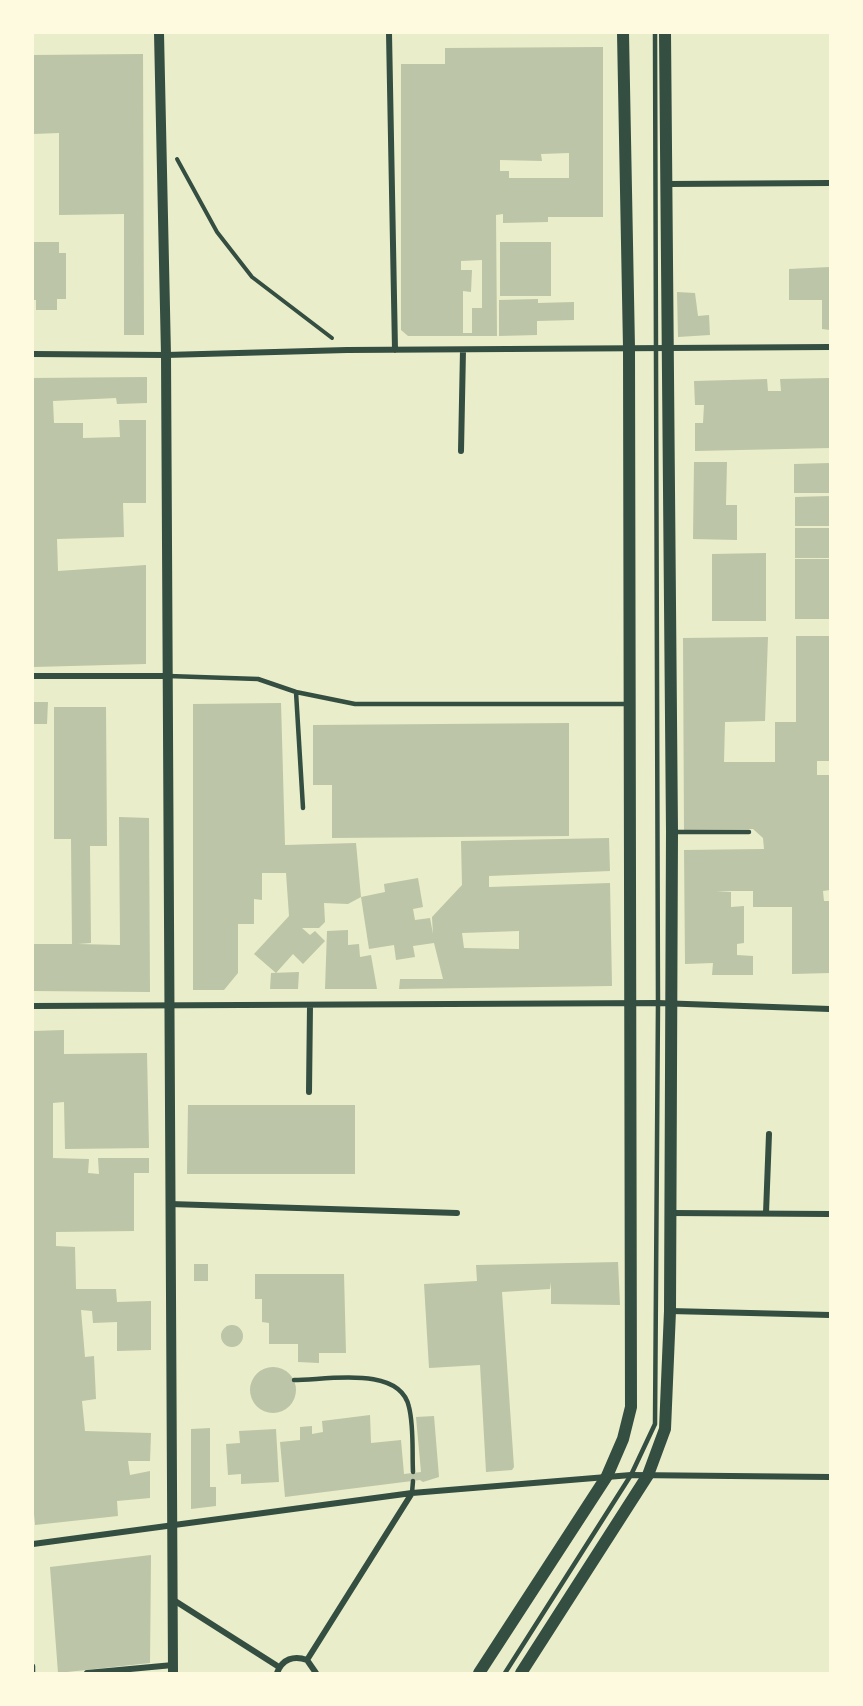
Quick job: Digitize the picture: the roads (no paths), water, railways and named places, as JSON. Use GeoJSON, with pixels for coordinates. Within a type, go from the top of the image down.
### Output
{"type":"FeatureCollection","features":[{"type":"Feature","properties":{"kind":"main road"},"geometry":{"type":"LineString","coordinates":[[479,1673],[607,1476],[624,1438],[631,1407],[629,348],[623,33]]}},
{"type":"Feature","properties":{"kind":"main road"},"geometry":{"type":"LineString","coordinates":[[521,1673],[648,1475],[665,1429],[670,1311],[672,831],[665,33]]}},
{"type":"Feature","properties":{"kind":"street"},"geometry":{"type":"LineString","coordinates":[[87,1673],[173,1669],[170,1525],[166,355],[159,33]]}},
{"type":"Feature","properties":{"kind":"street"},"geometry":{"type":"LineString","coordinates":[[389,33],[395,350]]}},
{"type":"Feature","properties":{"kind":"street"},"geometry":{"type":"LineString","coordinates":[[668,184],[830,183]]}},
{"type":"Feature","properties":{"kind":"street"},"geometry":{"type":"LineString","coordinates":[[33,354],[166,355],[347,350],[830,347]]}},
{"type":"Feature","properties":{"kind":"street"},"geometry":{"type":"LineString","coordinates":[[461,451],[463,350]]}},
{"type":"Feature","properties":{"kind":"street"},"geometry":{"type":"LineString","coordinates":[[33,676],[168,676]]}},
{"type":"Feature","properties":{"kind":"street"},"geometry":{"type":"LineString","coordinates":[[33,1006],[672,1003],[830,1009]]}},
{"type":"Feature","properties":{"kind":"street"},"geometry":{"type":"LineString","coordinates":[[309,1092],[310,1005]]}},
{"type":"Feature","properties":{"kind":"street"},"geometry":{"type":"LineString","coordinates":[[766,1213],[769,1134]]}},
{"type":"Feature","properties":{"kind":"street"},"geometry":{"type":"LineString","coordinates":[[170,1204],[457,1213]]}},
{"type":"Feature","properties":{"kind":"street"},"geometry":{"type":"LineString","coordinates":[[670,1213],[830,1214]]}},
{"type":"Feature","properties":{"kind":"street"},"geometry":{"type":"LineString","coordinates":[[670,1311],[830,1315]]}},
{"type":"Feature","properties":{"kind":"street"},"geometry":{"type":"LineString","coordinates":[[33,1544],[412,1493],[607,1476],[830,1477]]}},
{"type":"Feature","properties":{"kind":"street"},"geometry":{"type":"LineString","coordinates":[[307,1660],[412,1493]]}},
{"type":"Feature","properties":{"kind":"street"},"geometry":{"type":"LineString","coordinates":[[171,1598],[278,1670],[295,1657],[307,1660],[316,1673]]}},
{"type":"Feature","properties":{"kind":"lane"},"geometry":{"type":"LineString","coordinates":[[505,1673],[631,1475],[655,1425],[658,1003],[655,33]]}},
{"type":"Feature","properties":{"kind":"lane"},"geometry":{"type":"LineString","coordinates":[[168,676],[258,679],[296,692],[355,704],[629,704]]}},
{"type":"Feature","properties":{"kind":"lane"},"geometry":{"type":"LineString","coordinates":[[296,692],[303,808]]}},
{"type":"Feature","properties":{"kind":"lane"},"geometry":{"type":"LineString","coordinates":[[672,831],[749,832]]}},
{"type":"Feature","properties":{"kind":"lane"},"geometry":{"type":"LineString","coordinates":[[294,1380],[374,1378],[384,1379],[400,1389],[410,1407],[413,1472]]}},
{"type":"Feature","properties":{"kind":"lane"},"geometry":{"type":"LineString","coordinates":[[412,1493],[413,1481]]}},
{"type":"Feature","properties":{"kind":"lane"},"geometry":{"type":"LineString","coordinates":[[33,1666],[33,1673]]}}]}
